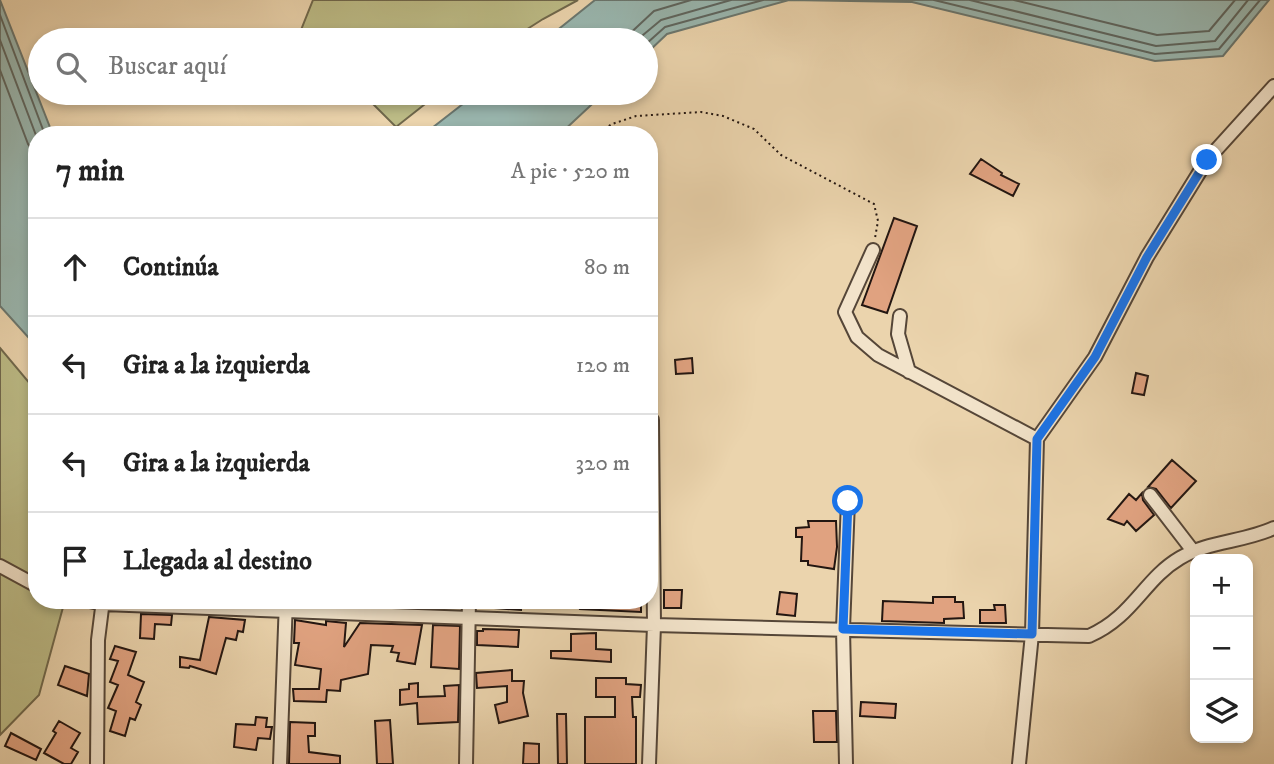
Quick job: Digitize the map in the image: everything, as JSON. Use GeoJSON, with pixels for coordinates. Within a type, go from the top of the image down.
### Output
{"type":"FeatureCollection","features":[{"type":"Feature","properties":{"kind":"street"},"geometry":{"type":"LineString","coordinates":[[1019,764],[1032,634],[1037,439],[1095,357],[1141,266],[1207,160],[1274,86]]}},
{"type":"Feature","properties":{"kind":"street"},"geometry":{"type":"LineString","coordinates":[[873,250],[845,312],[857,337],[909,372],[1037,439]]}},
{"type":"Feature","properties":{"kind":"street"},"geometry":{"type":"LineString","coordinates":[[900,316],[898,334],[909,372]]}},
{"type":"Feature","properties":{"kind":"street"},"geometry":{"type":"LineString","coordinates":[[1150,495],[1193,551]]}},
{"type":"Feature","properties":{"kind":"street"},"geometry":{"type":"LineString","coordinates":[[846,764],[843,629],[848,501]]}},
{"type":"Feature","properties":{"kind":"street"},"geometry":{"type":"LineString","coordinates":[[335,609],[654,625],[1088,636],[1101,631],[1121,617],[1177,560],[1193,551],[1258,536],[1274,528]]}},
{"type":"Feature","properties":{"kind":"street"},"geometry":{"type":"LineString","coordinates":[[0,566],[28,581]]}},
{"type":"Feature","properties":{"kind":"street"},"geometry":{"type":"LineString","coordinates":[[97,764],[98,639],[102,609]]}},
{"type":"Feature","properties":{"kind":"street"},"geometry":{"type":"LineString","coordinates":[[280,764],[285,609]]}},
{"type":"Feature","properties":{"kind":"street"},"geometry":{"type":"LineString","coordinates":[[466,764],[469,609]]}},
{"type":"Feature","properties":{"kind":"street"},"geometry":{"type":"LineString","coordinates":[[649,764],[654,609]]}},
{"type":"Feature","properties":{"kind":"path"},"geometry":{"type":"LineString","coordinates":[[611,126],[624,119],[648,114],[701,112],[734,119],[764,137],[781,155],[874,204],[878,221],[873,250]]}},
{"type":"Feature","properties":{"kind":"shaded area"},"geometry":{"type":"Polygon","coordinates":[[[313,0],[578,0],[529,28],[302,28],[313,0]]]}},
{"type":"Feature","properties":{"kind":"shaded area"},"geometry":{"type":"Polygon","coordinates":[[[374,105],[424,105],[397,126],[374,105]]]}},
{"type":"Feature","properties":{"kind":"shaded area"},"geometry":{"type":"Polygon","coordinates":[[[0,348],[28,381],[28,609],[63,609],[39,695],[0,735],[0,348]]]}},
{"type":"Feature","properties":{"kind":"water"},"geometry":{"type":"Polygon","coordinates":[[[0,0],[28,71],[28,105],[41,105],[49,126],[28,126],[28,337],[0,306],[0,0]]]}},
{"type":"Feature","properties":{"kind":"water"},"geometry":{"type":"Polygon","coordinates":[[[595,0],[789,0],[667,34],[658,43],[658,28],[560,28],[595,0]]]}},
{"type":"Feature","properties":{"kind":"water"},"geometry":{"type":"Polygon","coordinates":[[[789,0],[1269,0],[1223,56],[1155,61],[912,2],[789,0]]]}},
{"type":"Feature","properties":{"kind":"water"},"geometry":{"type":"Polygon","coordinates":[[[462,105],[591,105],[569,126],[435,126],[462,105]]]}},
{"type":"Feature","properties":{"kind":"building"},"geometry":{"type":"Polygon","coordinates":[[[981,159],[1002,173],[1001,175],[1019,184],[1013,196],[970,174],[981,159]]]}},
{"type":"Feature","properties":{"kind":"building"},"geometry":{"type":"Polygon","coordinates":[[[894,218],[917,226],[887,313],[862,305],[894,218]]]}},
{"type":"Feature","properties":{"kind":"building"},"geometry":{"type":"Polygon","coordinates":[[[692,358],[693,373],[676,374],[675,360],[692,358]]]}},
{"type":"Feature","properties":{"kind":"building"},"geometry":{"type":"Polygon","coordinates":[[[1136,373],[1148,376],[1144,395],[1132,393],[1136,373]]]}},
{"type":"Feature","properties":{"kind":"building"},"geometry":{"type":"Polygon","coordinates":[[[1172,460],[1196,481],[1171,508],[1156,489],[1148,487],[1172,460]]]}},
{"type":"Feature","properties":{"kind":"building"},"geometry":{"type":"Polygon","coordinates":[[[1142,493],[1143,500],[1154,515],[1136,531],[1127,521],[1124,525],[1108,519],[1129,494],[1136,500],[1142,493]]]}},
{"type":"Feature","properties":{"kind":"building"},"geometry":{"type":"Polygon","coordinates":[[[808,521],[836,521],[834,569],[808,565],[808,561],[801,561],[802,537],[796,537],[796,528],[809,527],[808,521]]]}},
{"type":"Feature","properties":{"kind":"building"},"geometry":{"type":"Polygon","coordinates":[[[664,590],[682,590],[681,608],[664,608],[664,590]]]}},
{"type":"Feature","properties":{"kind":"building"},"geometry":{"type":"Polygon","coordinates":[[[780,592],[797,594],[795,616],[777,614],[780,592]]]}},
{"type":"Feature","properties":{"kind":"building"},"geometry":{"type":"Polygon","coordinates":[[[933,597],[955,597],[955,602],[963,602],[964,618],[944,619],[944,623],[882,621],[883,601],[933,603],[933,597]]]}},
{"type":"Feature","properties":{"kind":"building"},"geometry":{"type":"Polygon","coordinates":[[[994,605],[1005,605],[1006,623],[980,623],[980,610],[995,610],[994,605]]]}},
{"type":"Feature","properties":{"kind":"building"},"geometry":{"type":"Polygon","coordinates":[[[580,609],[641,609],[641,612],[580,609]]]}},
{"type":"Feature","properties":{"kind":"building"},"geometry":{"type":"Polygon","coordinates":[[[141,614],[172,615],[171,625],[155,624],[154,639],[140,638],[141,614]]]}},
{"type":"Feature","properties":{"kind":"building"},"geometry":{"type":"Polygon","coordinates":[[[209,617],[245,620],[243,632],[238,631],[236,640],[226,638],[216,674],[190,666],[180,667],[180,657],[200,660],[209,617]]]}},
{"type":"Feature","properties":{"kind":"building"},"geometry":{"type":"Polygon","coordinates":[[[295,620],[326,625],[326,621],[346,623],[344,647],[360,623],[422,625],[415,664],[397,661],[399,653],[391,652],[393,646],[371,645],[368,674],[341,680],[340,691],[327,690],[326,702],[294,701],[293,689],[319,689],[321,669],[295,665],[299,643],[294,643],[295,620]]]}},
{"type":"Feature","properties":{"kind":"building"},"geometry":{"type":"Polygon","coordinates":[[[433,625],[460,626],[459,669],[431,667],[433,625]]]}},
{"type":"Feature","properties":{"kind":"building"},"geometry":{"type":"Polygon","coordinates":[[[519,630],[518,647],[477,645],[477,631],[519,630]]]}},
{"type":"Feature","properties":{"kind":"building"},"geometry":{"type":"Polygon","coordinates":[[[596,633],[596,649],[611,650],[611,662],[551,658],[551,651],[571,651],[571,634],[596,633]]]}},
{"type":"Feature","properties":{"kind":"building"},"geometry":{"type":"Polygon","coordinates":[[[115,646],[136,652],[128,675],[144,682],[136,702],[141,705],[135,720],[130,718],[125,736],[110,731],[116,711],[108,708],[118,685],[110,682],[118,661],[110,659],[115,646]]]}},
{"type":"Feature","properties":{"kind":"building"},"geometry":{"type":"Polygon","coordinates":[[[65,666],[89,674],[87,696],[58,685],[65,666]]]}},
{"type":"Feature","properties":{"kind":"building"},"geometry":{"type":"Polygon","coordinates":[[[512,670],[512,681],[524,681],[523,693],[528,716],[499,723],[495,705],[507,702],[507,686],[477,688],[476,673],[512,670]]]}},
{"type":"Feature","properties":{"kind":"building"},"geometry":{"type":"Polygon","coordinates":[[[596,678],[626,678],[626,684],[641,685],[640,697],[632,697],[633,717],[636,717],[636,764],[585,764],[585,717],[615,717],[615,697],[596,697],[596,678]]]}},
{"type":"Feature","properties":{"kind":"building"},"geometry":{"type":"Polygon","coordinates":[[[418,683],[418,697],[445,696],[444,686],[459,685],[458,722],[418,724],[417,703],[400,705],[400,690],[409,689],[409,684],[418,683]]]}},
{"type":"Feature","properties":{"kind":"building"},"geometry":{"type":"Polygon","coordinates":[[[861,702],[896,704],[895,718],[860,716],[861,702]]]}},
{"type":"Feature","properties":{"kind":"building"},"geometry":{"type":"Polygon","coordinates":[[[813,711],[836,711],[837,742],[814,742],[813,711]]]}},
{"type":"Feature","properties":{"kind":"building"},"geometry":{"type":"Polygon","coordinates":[[[557,714],[566,714],[567,764],[558,764],[557,714]]]}},
{"type":"Feature","properties":{"kind":"building"},"geometry":{"type":"Polygon","coordinates":[[[256,717],[267,718],[266,727],[272,727],[270,739],[258,738],[256,750],[234,747],[236,724],[255,725],[256,717]]]}},
{"type":"Feature","properties":{"kind":"building"},"geometry":{"type":"Polygon","coordinates":[[[390,720],[393,764],[377,764],[375,721],[390,720]]]}},
{"type":"Feature","properties":{"kind":"building"},"geometry":{"type":"Polygon","coordinates":[[[59,721],[80,733],[71,748],[78,752],[71,764],[64,764],[44,753],[56,733],[53,731],[59,721]]]}},
{"type":"Feature","properties":{"kind":"building"},"geometry":{"type":"Polygon","coordinates":[[[290,722],[315,723],[315,736],[308,736],[309,752],[340,756],[340,764],[289,764],[290,722]]]}},
{"type":"Feature","properties":{"kind":"building"},"geometry":{"type":"Polygon","coordinates":[[[11,733],[41,749],[36,760],[5,746],[11,733]]]}},
{"type":"Feature","properties":{"kind":"building"},"geometry":{"type":"Polygon","coordinates":[[[524,743],[539,744],[539,764],[523,764],[524,743]]]}},
{"type":"Feature","properties":{"kind":"route"},"geometry":{"type":"LineString","coordinates":[[848,501],[843,629],[1032,634],[1037,439],[1095,357],[1130,286],[1207,160]]}}]}
